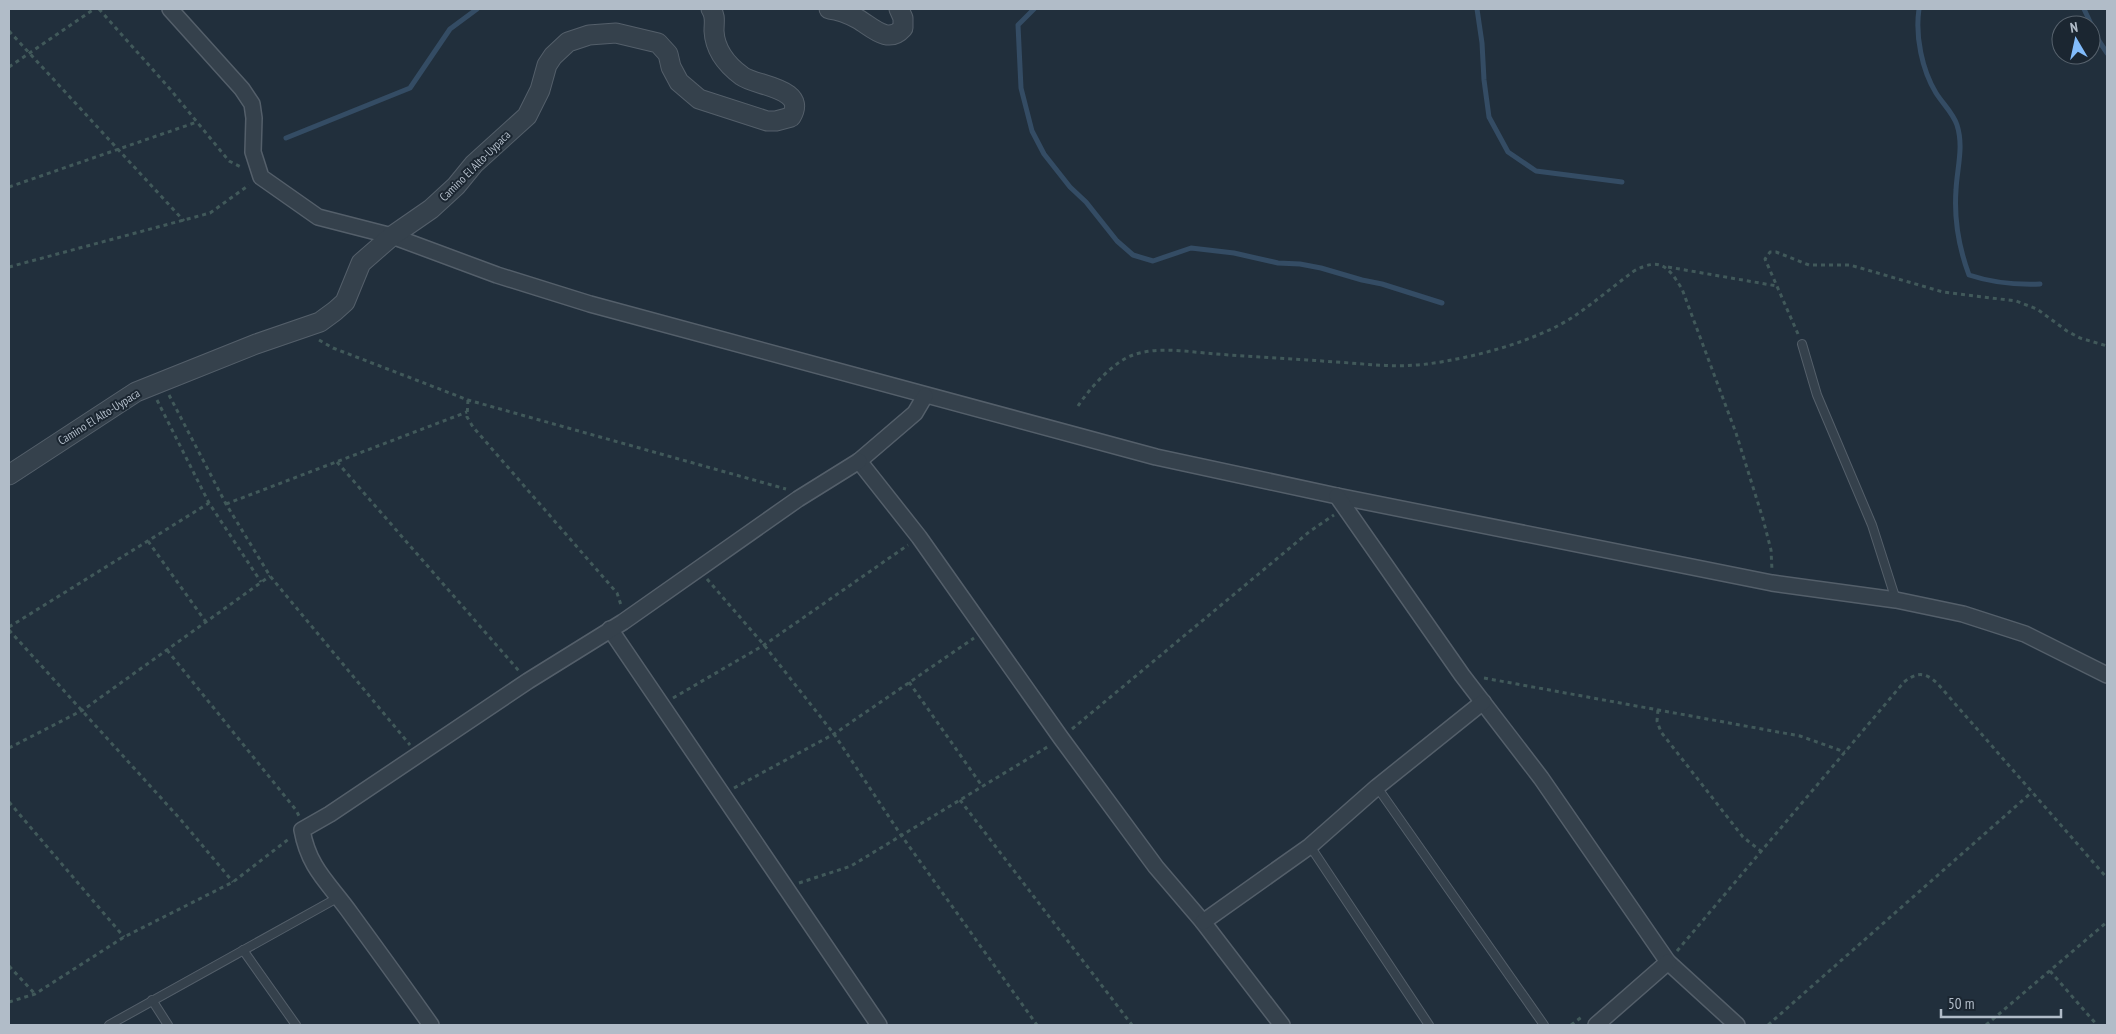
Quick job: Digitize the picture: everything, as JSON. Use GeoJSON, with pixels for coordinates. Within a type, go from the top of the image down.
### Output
{"type":"FeatureCollection","features":[{"type":"Feature","properties":{"kind":"street"},"geometry":{"type":"LineString","coordinates":[[170,9],[242,89],[252,104],[254,118],[253,152],[261,177],[318,216],[392,236],[488,272],[590,304],[1156,457],[1341,502],[1772,583],[1896,600],[1963,614],[2025,634],[2107,675]]}},
{"type":"Feature","properties":{"kind":"street","name":"Camino El Alto-Uypaca"},"geometry":{"type":"LineString","coordinates":[[9,475],[136,392],[256,344],[320,322],[345,302],[361,263],[392,236],[431,209],[456,186],[480,158],[527,116],[540,90],[547,65],[553,56],[568,42],[589,35],[616,33],[658,43],[668,54],[671,67],[679,82],[699,99],[767,121],[791,117],[794,110],[793,103],[786,93],[749,82],[731,66],[718,50],[714,32],[715,14],[711,9]]}},
{"type":"Feature","properties":{"kind":"street"},"geometry":{"type":"LineString","coordinates":[[829,9],[854,17],[879,33],[889,35],[903,28],[903,18],[899,9]]}},
{"type":"Feature","properties":{"kind":"street"},"geometry":{"type":"LineString","coordinates":[[431,1025],[339,897],[313,865],[305,848],[302,830],[330,814],[528,681],[623,622],[798,499],[860,461],[915,413],[925,396]]}},
{"type":"Feature","properties":{"kind":"street"},"geometry":{"type":"LineString","coordinates":[[860,461],[920,537],[1061,738],[1156,867],[1203,922],[1282,1025]]}},
{"type":"Feature","properties":{"kind":"street"},"geometry":{"type":"LineString","coordinates":[[1341,502],[1462,675],[1541,778],[1668,962],[1737,1025]]}},
{"type":"Feature","properties":{"kind":"street"},"geometry":{"type":"LineString","coordinates":[[610,629],[879,1025]]}},
{"type":"Feature","properties":{"kind":"street"},"geometry":{"type":"LineString","coordinates":[[1203,922],[1310,846],[1377,787],[1483,702]]}},
{"type":"Feature","properties":{"kind":"street"},"geometry":{"type":"LineString","coordinates":[[1591,1019],[1668,962]]}},
{"type":"Feature","properties":{"kind":"lane"},"geometry":{"type":"LineString","coordinates":[[1802,344],[1817,395],[1872,525],[1896,600]]}},
{"type":"Feature","properties":{"kind":"lane"},"geometry":{"type":"LineString","coordinates":[[1377,787],[1544,1025]]}},
{"type":"Feature","properties":{"kind":"lane"},"geometry":{"type":"LineString","coordinates":[[1310,846],[1428,1025]]}},
{"type":"Feature","properties":{"kind":"lane"},"geometry":{"type":"LineString","coordinates":[[109,1025],[339,897]]}},
{"type":"Feature","properties":{"kind":"lane"},"geometry":{"type":"LineString","coordinates":[[243,950],[296,1025]]}},
{"type":"Feature","properties":{"kind":"lane"},"geometry":{"type":"LineString","coordinates":[[152,1000],[168,1025]]}},
{"type":"Feature","properties":{"kind":"path"},"geometry":{"type":"LineString","coordinates":[[9,67],[94,9]]}},
{"type":"Feature","properties":{"kind":"path"},"geometry":{"type":"LineString","coordinates":[[9,267],[210,213],[261,177],[229,161],[99,9]]}},
{"type":"Feature","properties":{"kind":"path"},"geometry":{"type":"LineString","coordinates":[[9,31],[184,221]]}},
{"type":"Feature","properties":{"kind":"path"},"geometry":{"type":"LineString","coordinates":[[9,187],[197,122]]}},
{"type":"Feature","properties":{"kind":"path"},"geometry":{"type":"LineString","coordinates":[[1802,344],[1765,259],[1767,254],[1773,251],[1809,265],[1850,265],[1942,292],[2016,301],[2037,309],[2080,338],[2107,346]]}},
{"type":"Feature","properties":{"kind":"path"},"geometry":{"type":"LineString","coordinates":[[1078,406],[1089,391],[1122,360],[1144,352],[1198,353],[1402,366],[1445,361],[1479,354],[1528,338],[1575,316],[1634,271],[1644,266],[1652,264],[1664,267],[1670,269],[1682,289],[1736,433],[1764,519],[1770,550],[1772,583]]}},
{"type":"Feature","properties":{"kind":"path"},"geometry":{"type":"LineString","coordinates":[[1664,267],[1777,286]]}},
{"type":"Feature","properties":{"kind":"path"},"geometry":{"type":"LineString","coordinates":[[306,327],[314,336],[333,348],[468,400],[786,490],[798,499]]}},
{"type":"Feature","properties":{"kind":"path"},"geometry":{"type":"LineString","coordinates":[[156,384],[210,503],[261,582]]}},
{"type":"Feature","properties":{"kind":"path"},"geometry":{"type":"LineString","coordinates":[[156,384],[270,576],[418,755]]}},
{"type":"Feature","properties":{"kind":"path"},"geometry":{"type":"LineString","coordinates":[[468,400],[466,412],[473,427],[616,593],[620,600],[623,622]]}},
{"type":"Feature","properties":{"kind":"path"},"geometry":{"type":"LineString","coordinates":[[226,504],[466,412]]}},
{"type":"Feature","properties":{"kind":"path"},"geometry":{"type":"LineString","coordinates":[[337,462],[528,681]]}},
{"type":"Feature","properties":{"kind":"path"},"geometry":{"type":"LineString","coordinates":[[785,888],[851,866],[1061,738],[1309,532],[1341,502]]}},
{"type":"Feature","properties":{"kind":"path"},"geometry":{"type":"LineString","coordinates":[[210,503],[9,628],[233,882]]}},
{"type":"Feature","properties":{"kind":"path"},"geometry":{"type":"LineString","coordinates":[[662,705],[764,645],[920,537]]}},
{"type":"Feature","properties":{"kind":"path"},"geometry":{"type":"LineString","coordinates":[[148,541],[206,622]]}},
{"type":"Feature","properties":{"kind":"path"},"geometry":{"type":"LineString","coordinates":[[698,569],[764,645],[834,734],[901,835],[1037,1025]]}},
{"type":"Feature","properties":{"kind":"path"},"geometry":{"type":"LineString","coordinates":[[9,748],[83,710],[270,576]]}},
{"type":"Feature","properties":{"kind":"path"},"geometry":{"type":"LineString","coordinates":[[722,794],[834,734],[985,630]]}},
{"type":"Feature","properties":{"kind":"path"},"geometry":{"type":"LineString","coordinates":[[9,1002],[35,994],[124,937],[233,882],[302,830],[296,810],[167,650]]}},
{"type":"Feature","properties":{"kind":"path"},"geometry":{"type":"LineString","coordinates":[[1668,962],[1904,682],[1912,676],[1924,674],[1937,683],[2107,878]]}},
{"type":"Feature","properties":{"kind":"path"},"geometry":{"type":"LineString","coordinates":[[1462,675],[1491,678],[1800,736],[1845,752]]}},
{"type":"Feature","properties":{"kind":"path"},"geometry":{"type":"LineString","coordinates":[[909,682],[982,786]]}},
{"type":"Feature","properties":{"kind":"path"},"geometry":{"type":"LineString","coordinates":[[1658,710],[1657,721],[1661,732],[1744,837],[1762,852]]}},
{"type":"Feature","properties":{"kind":"path"},"geometry":{"type":"LineString","coordinates":[[1768,1025],[2032,792]]}},
{"type":"Feature","properties":{"kind":"path"},"geometry":{"type":"LineString","coordinates":[[960,800],[1132,1025]]}},
{"type":"Feature","properties":{"kind":"path"},"geometry":{"type":"LineString","coordinates":[[9,802],[124,937]]}},
{"type":"Feature","properties":{"kind":"path"},"geometry":{"type":"LineString","coordinates":[[1986,1025],[2107,922]]}},
{"type":"Feature","properties":{"kind":"path"},"geometry":{"type":"LineString","coordinates":[[9,966],[35,994]]}},
{"type":"Feature","properties":{"kind":"path"},"geometry":{"type":"LineString","coordinates":[[2050,971],[2097,1025]]}},
{"type":"Feature","properties":{"kind":"path"},"geometry":{"type":"LineString","coordinates":[[1571,1025],[1591,1019]]}},
{"type":"Feature","properties":{"kind":"waterway"},"geometry":{"type":"LineString","coordinates":[[286,138],[410,88],[450,29],[477,9]]}},
{"type":"Feature","properties":{"kind":"waterway"},"geometry":{"type":"LineString","coordinates":[[1034,9],[1018,25],[1021,88],[1032,131],[1044,154],[1070,187],[1086,202],[1117,241],[1133,255],[1153,261],[1191,248],[1234,253],[1278,263],[1300,264],[1321,268],[1382,284],[1442,303]]}},
{"type":"Feature","properties":{"kind":"waterway"},"geometry":{"type":"LineString","coordinates":[[1477,9],[1489,117],[1508,152],[1536,171],[1622,182]]}},
{"type":"Feature","properties":{"kind":"waterway"},"geometry":{"type":"LineString","coordinates":[[1919,9],[1918,30],[1923,63],[1931,84],[1953,116],[1959,133],[1960,149],[1956,211],[1962,254],[1969,275],[2004,283],[2040,284]]}},
{"type":"Feature","properties":{"kind":"waterway"},"geometry":{"type":"LineString","coordinates":[[2084,9],[2099,41],[2107,53]]}}]}
